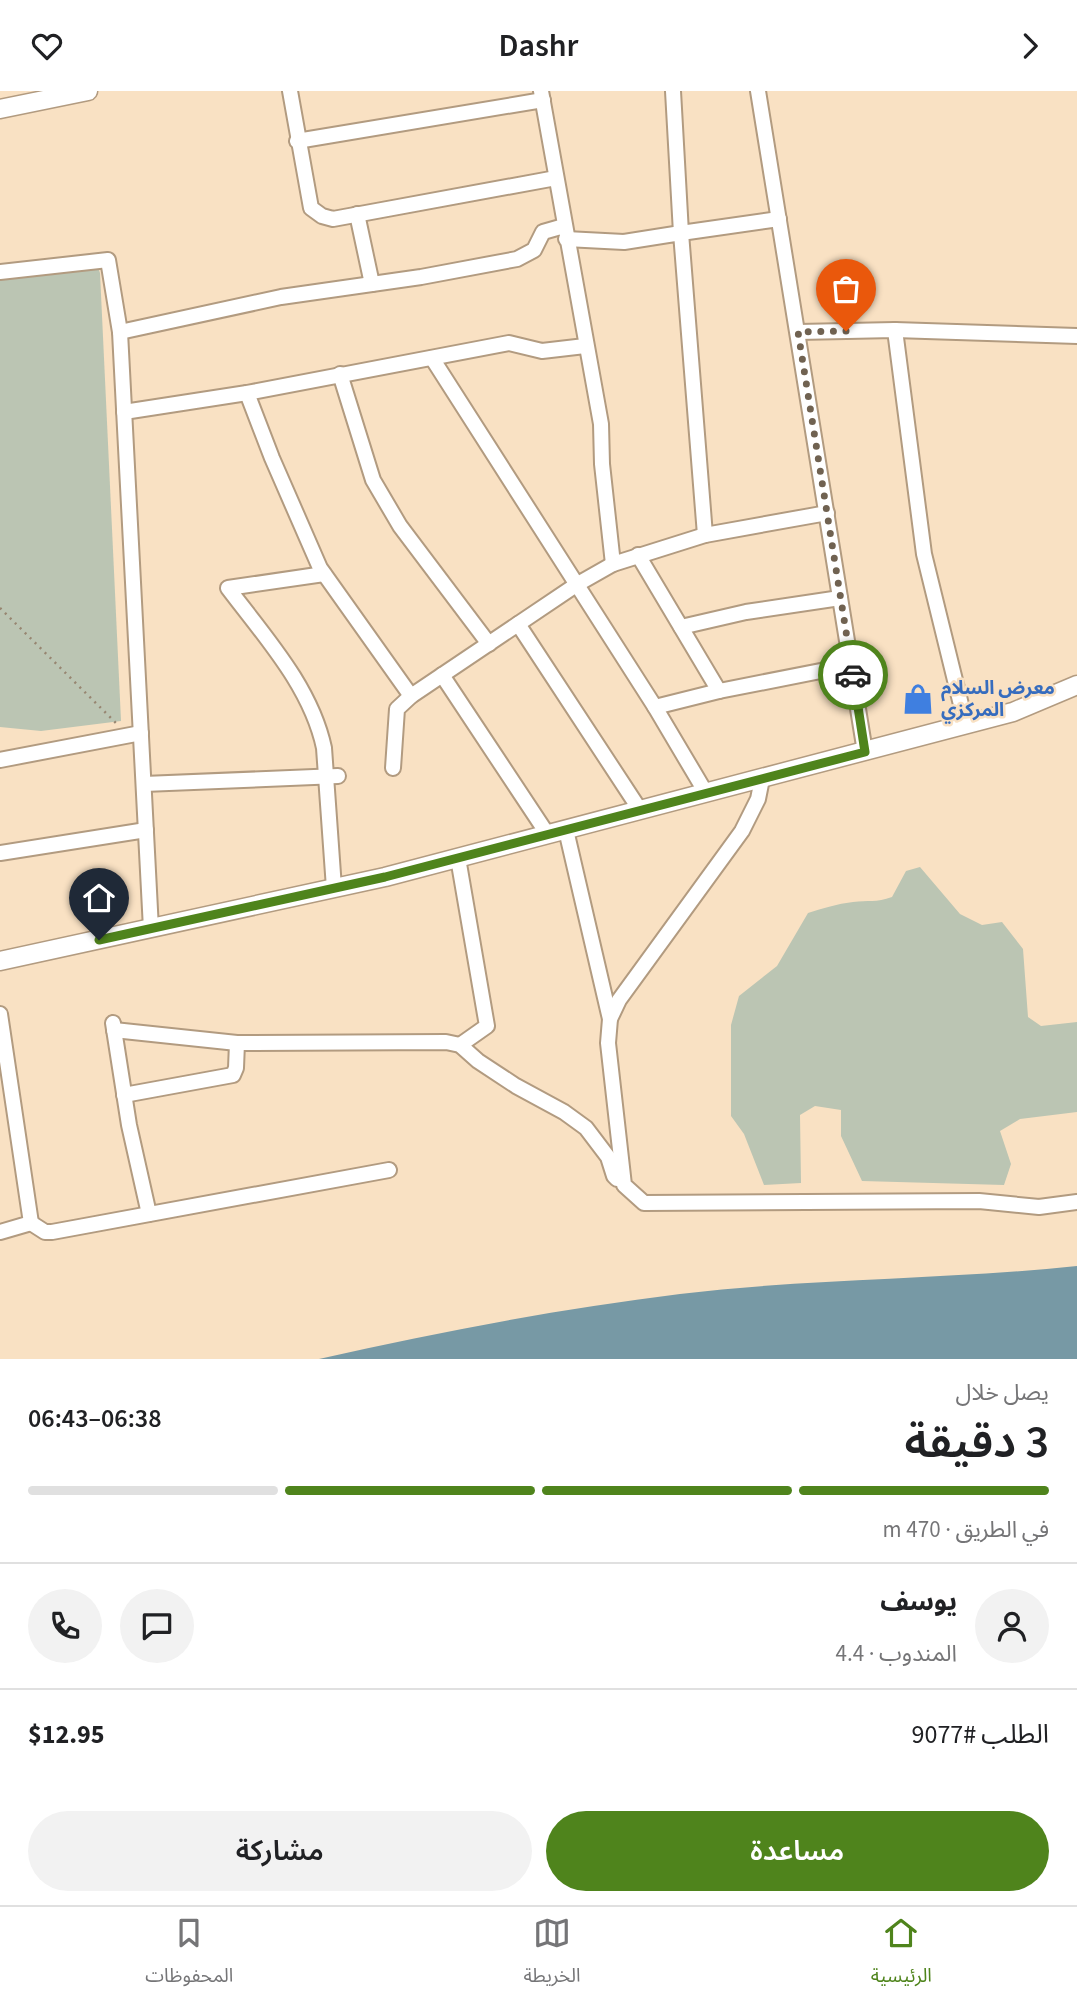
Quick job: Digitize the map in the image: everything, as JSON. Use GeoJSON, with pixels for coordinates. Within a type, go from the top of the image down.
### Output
{"type":"FeatureCollection","features":[{"type":"Feature","properties":{"kind":"street"},"geometry":{"type":"LineString","coordinates":[[0,109],[88,91]]}},
{"type":"Feature","properties":{"kind":"street"},"geometry":{"type":"LineString","coordinates":[[290,91],[311,208],[327,218],[357,215],[556,178]]}},
{"type":"Feature","properties":{"kind":"street"},"geometry":{"type":"LineString","coordinates":[[673,91],[681,233],[705,535]]}},
{"type":"Feature","properties":{"kind":"street"},"geometry":{"type":"LineString","coordinates":[[758,91],[865,752]]}},
{"type":"Feature","properties":{"kind":"street"},"geometry":{"type":"LineString","coordinates":[[297,141],[542,96],[601,424],[602,464],[613,564]]}},
{"type":"Feature","properties":{"kind":"street"},"geometry":{"type":"LineString","coordinates":[[357,215],[372,284]]}},
{"type":"Feature","properties":{"kind":"street"},"geometry":{"type":"LineString","coordinates":[[120,332],[281,297],[517,259],[534,250],[543,232],[624,242],[779,219]]}},
{"type":"Feature","properties":{"kind":"street"},"geometry":{"type":"LineString","coordinates":[[0,272],[108,261],[120,332],[134,734],[144,784],[151,929]]}},
{"type":"Feature","properties":{"kind":"street"},"geometry":{"type":"LineString","coordinates":[[798,332],[895,330],[1077,336]]}},
{"type":"Feature","properties":{"kind":"street"},"geometry":{"type":"LineString","coordinates":[[895,330],[924,554],[966,725]]}},
{"type":"Feature","properties":{"kind":"street"},"geometry":{"type":"LineString","coordinates":[[124,412],[247,393],[509,343],[542,351],[585,346]]}},
{"type":"Feature","properties":{"kind":"street"},"geometry":{"type":"LineString","coordinates":[[432,358],[655,707],[706,793]]}},
{"type":"Feature","properties":{"kind":"street"},"geometry":{"type":"LineString","coordinates":[[340,374],[373,481],[400,526],[489,644]]}},
{"type":"Feature","properties":{"kind":"street"},"geometry":{"type":"LineString","coordinates":[[247,393],[272,458],[324,574],[411,696]]}},
{"type":"Feature","properties":{"kind":"street"},"geometry":{"type":"LineString","coordinates":[[393,768],[397,709],[411,696],[576,585],[613,564],[705,535],[827,513]]}},
{"type":"Feature","properties":{"kind":"street"},"geometry":{"type":"LineString","coordinates":[[638,555],[719,691]]}},
{"type":"Feature","properties":{"kind":"street"},"geometry":{"type":"LineString","coordinates":[[324,574],[228,588],[297,681],[320,728],[331,776],[334,888]]}},
{"type":"Feature","properties":{"kind":"street"},"geometry":{"type":"LineString","coordinates":[[681,627],[746,612],[840,598]]}},
{"type":"Feature","properties":{"kind":"street"},"geometry":{"type":"LineString","coordinates":[[518,624],[640,810]]}},
{"type":"Feature","properties":{"kind":"street"},"geometry":{"type":"LineString","coordinates":[[655,707],[851,664]]}},
{"type":"Feature","properties":{"kind":"street"},"geometry":{"type":"LineString","coordinates":[[442,675],[548,835]]}},
{"type":"Feature","properties":{"kind":"street"},"geometry":{"type":"LineString","coordinates":[[0,961],[334,888],[548,835],[1013,712],[1077,685]]}},
{"type":"Feature","properties":{"kind":"street"},"geometry":{"type":"LineString","coordinates":[[0,760],[134,734]]}},
{"type":"Feature","properties":{"kind":"street"},"geometry":{"type":"LineString","coordinates":[[144,784],[331,776]]}},
{"type":"Feature","properties":{"kind":"street"},"geometry":{"type":"LineString","coordinates":[[610,1019],[618,1000],[742,831],[758,799],[762,779]]}},
{"type":"Feature","properties":{"kind":"street"},"geometry":{"type":"LineString","coordinates":[[0,853],[146,830]]}},
{"type":"Feature","properties":{"kind":"street"},"geometry":{"type":"LineString","coordinates":[[566,830],[610,1019],[608,1043],[624,1185]]}},
{"type":"Feature","properties":{"kind":"street"},"geometry":{"type":"LineString","coordinates":[[458,858],[487,1026],[460,1045]]}},
{"type":"Feature","properties":{"kind":"street"},"geometry":{"type":"LineString","coordinates":[[0,1014],[31,1223],[45,1232],[52,1233],[388,1170]]}},
{"type":"Feature","properties":{"kind":"street"},"geometry":{"type":"LineString","coordinates":[[149,1214],[124,1095],[114,1027],[237,1043],[446,1042],[460,1045],[478,1061],[586,1128],[608,1157],[614,1176],[644,1203],[979,1201],[1039,1207],[1077,1202]]}},
{"type":"Feature","properties":{"kind":"street"},"geometry":{"type":"LineString","coordinates":[[124,1095],[233,1075],[236,1068],[237,1043]]}},
{"type":"Feature","properties":{"kind":"street"},"geometry":{"type":"LineString","coordinates":[[0,1232],[31,1223]]}},
{"type":"Feature","properties":{"kind":"path"},"geometry":{"type":"LineString","coordinates":[[0,608],[90,696],[134,734]]}},
{"type":"Feature","properties":{"kind":"green space"},"geometry":{"type":"Polygon","coordinates":[[[97,265],[100,273],[121,721],[41,731],[0,727],[0,280],[97,265]]]}},
{"type":"Feature","properties":{"kind":"green space"},"geometry":{"type":"Polygon","coordinates":[[[920,867],[960,914],[982,925],[1002,922],[1023,949],[1028,1017],[1041,1026],[1077,1022],[1077,1112],[1020,1119],[1000,1131],[1011,1164],[1004,1185],[862,1181],[841,1136],[841,1110],[815,1106],[800,1115],[801,1183],[764,1185],[744,1134],[731,1116],[731,1025],[739,996],[777,966],[808,913],[841,904],[892,897],[906,871],[920,867]]]}},
{"type":"Feature","properties":{"kind":"water"},"geometry":{"type":"Polygon","coordinates":[[[1077,1266],[1077,1359],[319,1359],[498,1322],[680,1294],[1077,1266]]]}},
{"type":"Feature","properties":{"kind":"way so far"},"geometry":{"type":"LineString","coordinates":[[846,331],[798,332],[853,675]]}},
{"type":"Feature","properties":{"kind":"place","name":"معرض السلام المركزي"},"geometry":{"type":"Point","coordinates":[918,699]}},
{"type":"Feature","properties":{"kind":"route"},"geometry":{"type":"LineString","coordinates":[[99,940],[385,877],[865,752],[853,675]]}}]}
